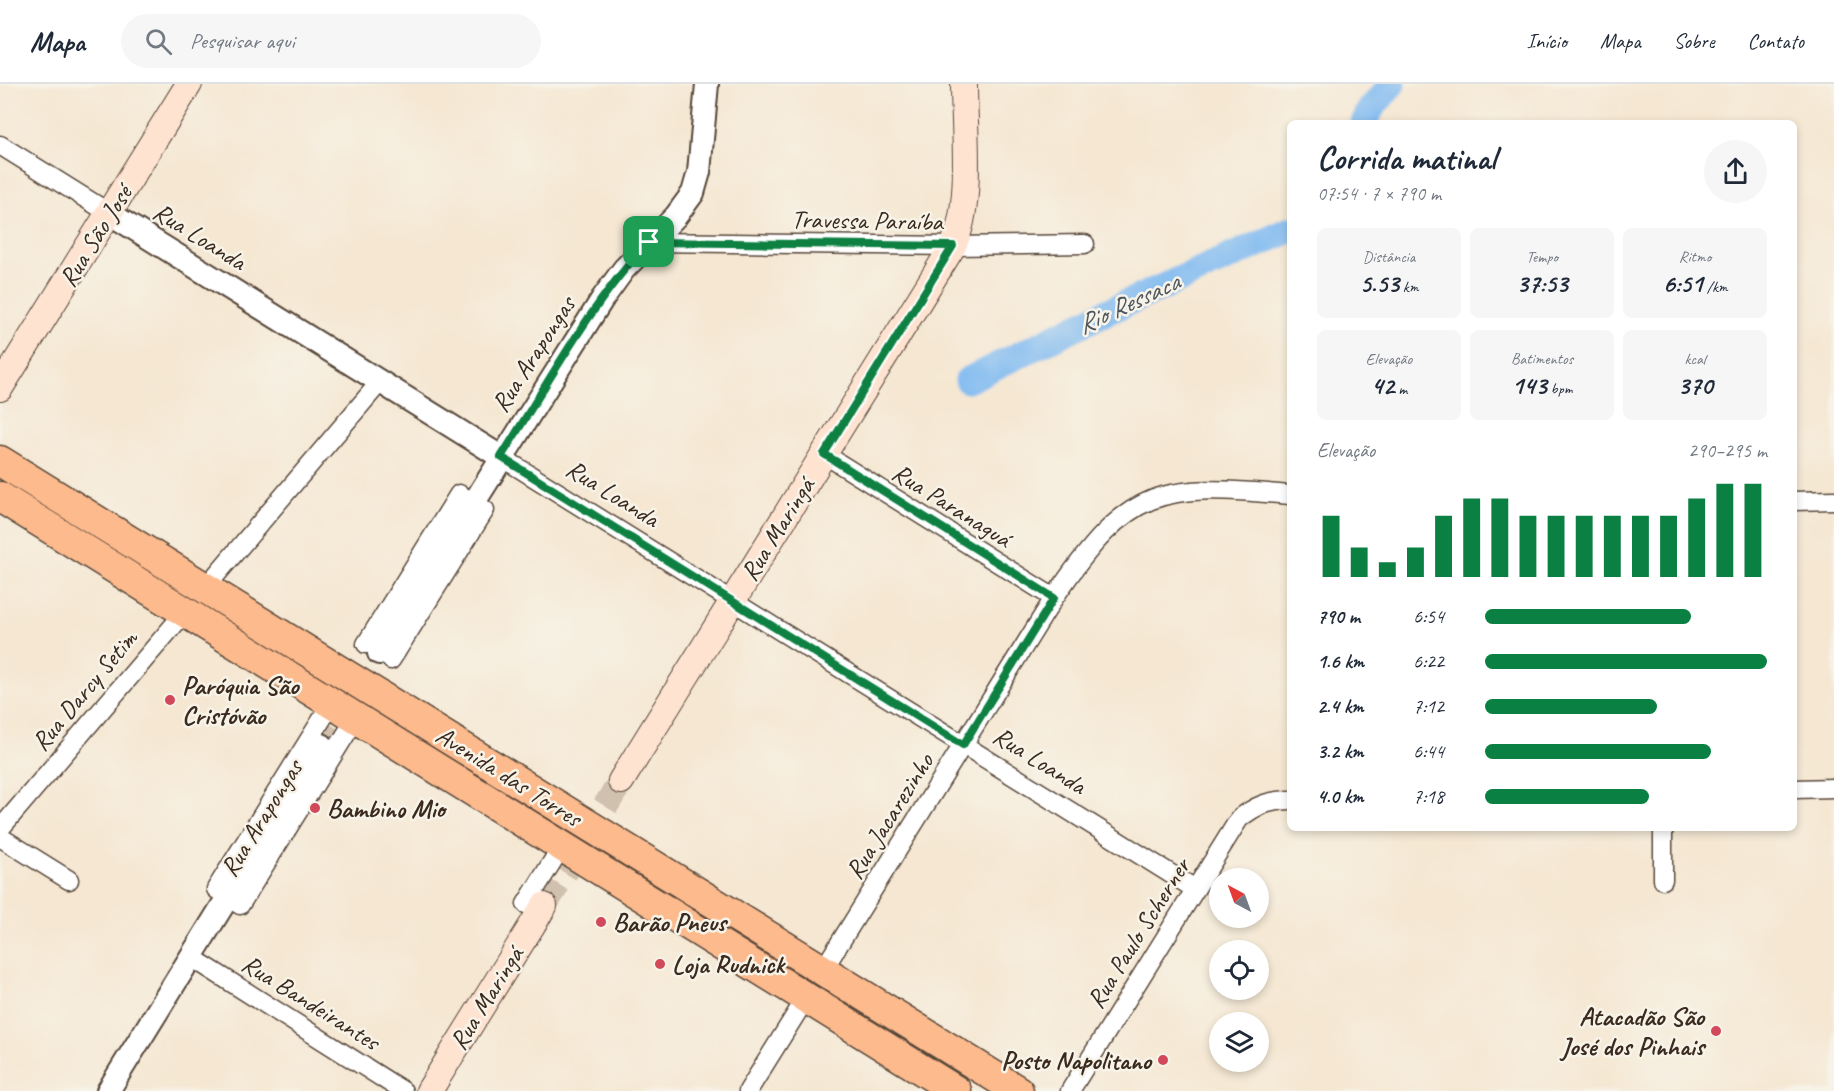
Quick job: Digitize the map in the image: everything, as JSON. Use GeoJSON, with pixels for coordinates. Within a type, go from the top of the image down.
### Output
{"type":"FeatureCollection","features":[{"type":"Feature","properties":{"kind":"highway","name":"Avenida das Torres"},"geometry":{"type":"LineString","coordinates":[[0,460],[1018,1091]]}},
{"type":"Feature","properties":{"kind":"highway","name":"Avenida das Torres"},"geometry":{"type":"LineString","coordinates":[[0,497],[956,1091]]}},
{"type":"Feature","properties":{"kind":"main road","name":"Rua São José"},"geometry":{"type":"LineString","coordinates":[[0,387],[189,84]]}},
{"type":"Feature","properties":{"kind":"main road","name":"Rua Maringá"},"geometry":{"type":"LineString","coordinates":[[621,781],[953,246],[963,220],[964,208],[964,84]]}},
{"type":"Feature","properties":{"kind":"main road","name":"Rua Maringá"},"geometry":{"type":"LineString","coordinates":[[429,1091],[535,905]]}},
{"type":"Feature","properties":{"kind":"street","name":"Rua Arapongas"},"geometry":{"type":"LineString","coordinates":[[379,652],[603,298],[624,269],[676,216],[693,192],[699,172],[707,84]]}},
{"type":"Feature","properties":{"kind":"street","name":"Rua Loanda"},"geometry":{"type":"LineString","coordinates":[[0,145],[1195,889]]}},
{"type":"Feature","properties":{"kind":"street","name":"Travessa Paraíba"},"geometry":{"type":"LineString","coordinates":[[649,242],[953,246],[1085,244]]}},
{"type":"Feature","properties":{"kind":"street"},"geometry":{"type":"LineString","coordinates":[[205,588],[380,382]]}},
{"type":"Feature","properties":{"kind":"street","name":"Rua Paranaguá"},"geometry":{"type":"LineString","coordinates":[[824,454],[1054,598]]}},
{"type":"Feature","properties":{"kind":"street","name":"Rua Jacarezinho"},"geometry":{"type":"LineString","coordinates":[[823,970],[1054,598],[1092,545],[1124,514],[1145,501],[1190,489],[1218,488],[1287,495]]}},
{"type":"Feature","properties":{"kind":"street"},"geometry":{"type":"LineString","coordinates":[[1797,501],[1834,500]]}},
{"type":"Feature","properties":{"kind":"street","name":"Rua Darcy Setim"},"geometry":{"type":"LineString","coordinates":[[0,829],[184,612]]}},
{"type":"Feature","properties":{"kind":"street","name":"Rua Arapongas"},"geometry":{"type":"LineString","coordinates":[[344,711],[240,904],[227,897],[216,889],[344,711]]}},
{"type":"Feature","properties":{"kind":"street","name":"Rua Arapongas"},"geometry":{"type":"LineString","coordinates":[[108,1091],[322,745]]}},
{"type":"Feature","properties":{"kind":"street"},"geometry":{"type":"LineString","coordinates":[[1797,789],[1834,788]]}},
{"type":"Feature","properties":{"kind":"street","name":"Rua Paulo Scherner"},"geometry":{"type":"LineString","coordinates":[[1070,1091],[1239,819],[1254,806],[1270,801],[1287,800]]}},
{"type":"Feature","properties":{"kind":"street"},"geometry":{"type":"LineString","coordinates":[[1663,831],[1663,880]]}},
{"type":"Feature","properties":{"kind":"street"},"geometry":{"type":"LineString","coordinates":[[0,837],[69,880]]}},
{"type":"Feature","properties":{"kind":"street"},"geometry":{"type":"LineString","coordinates":[[535,905],[562,846]]}},
{"type":"Feature","properties":{"kind":"street","name":"Rua Bandeirantes"},"geometry":{"type":"LineString","coordinates":[[191,957],[404,1091]]}},
{"type":"Feature","properties":{"kind":"street"},"geometry":{"type":"LineString","coordinates":[[748,1091],[806,998]]}},
{"type":"Feature","properties":{"kind":"waterway","name":"Rio Ressaca"},"geometry":{"type":"LineString","coordinates":[[1365,120],[1370,110],[1392,84]]}},
{"type":"Feature","properties":{"kind":"waterway","name":"Rio Ressaca"},"geometry":{"type":"LineString","coordinates":[[968,380],[1102,314],[1287,231]]}},
{"type":"Feature","properties":{"kind":"tunnel"},"geometry":{"type":"LineString","coordinates":[[322,745],[379,653]]}},
{"type":"Feature","properties":{"kind":"tunnel"},"geometry":{"type":"LineString","coordinates":[[544,906],[621,781]]}},
{"type":"Feature","properties":{"kind":"place","name":"Paróquia São Cristóvão"},"geometry":{"type":"Point","coordinates":[170,700]}},
{"type":"Feature","properties":{"kind":"place","name":"Bambino Mio"},"geometry":{"type":"Point","coordinates":[315,808]}},
{"type":"Feature","properties":{"kind":"place","name":"Barão Pneus"},"geometry":{"type":"Point","coordinates":[601,922]}},
{"type":"Feature","properties":{"kind":"place","name":"Loja Rudnick"},"geometry":{"type":"Point","coordinates":[660,964]}},
{"type":"Feature","properties":{"kind":"place","name":"Atacadão São José dos Pinhais"},"geometry":{"type":"Point","coordinates":[1716,1031]}},
{"type":"Feature","properties":{"kind":"place","name":"Posto Napolitano"},"geometry":{"type":"Point","coordinates":[1163,1060]}},
{"type":"Feature","properties":{"kind":"route"},"geometry":{"type":"LineString","coordinates":[[649,242],[953,246],[824,454],[1054,598],[963,745],[501,457],[603,298],[624,269],[649,242]]}}]}
